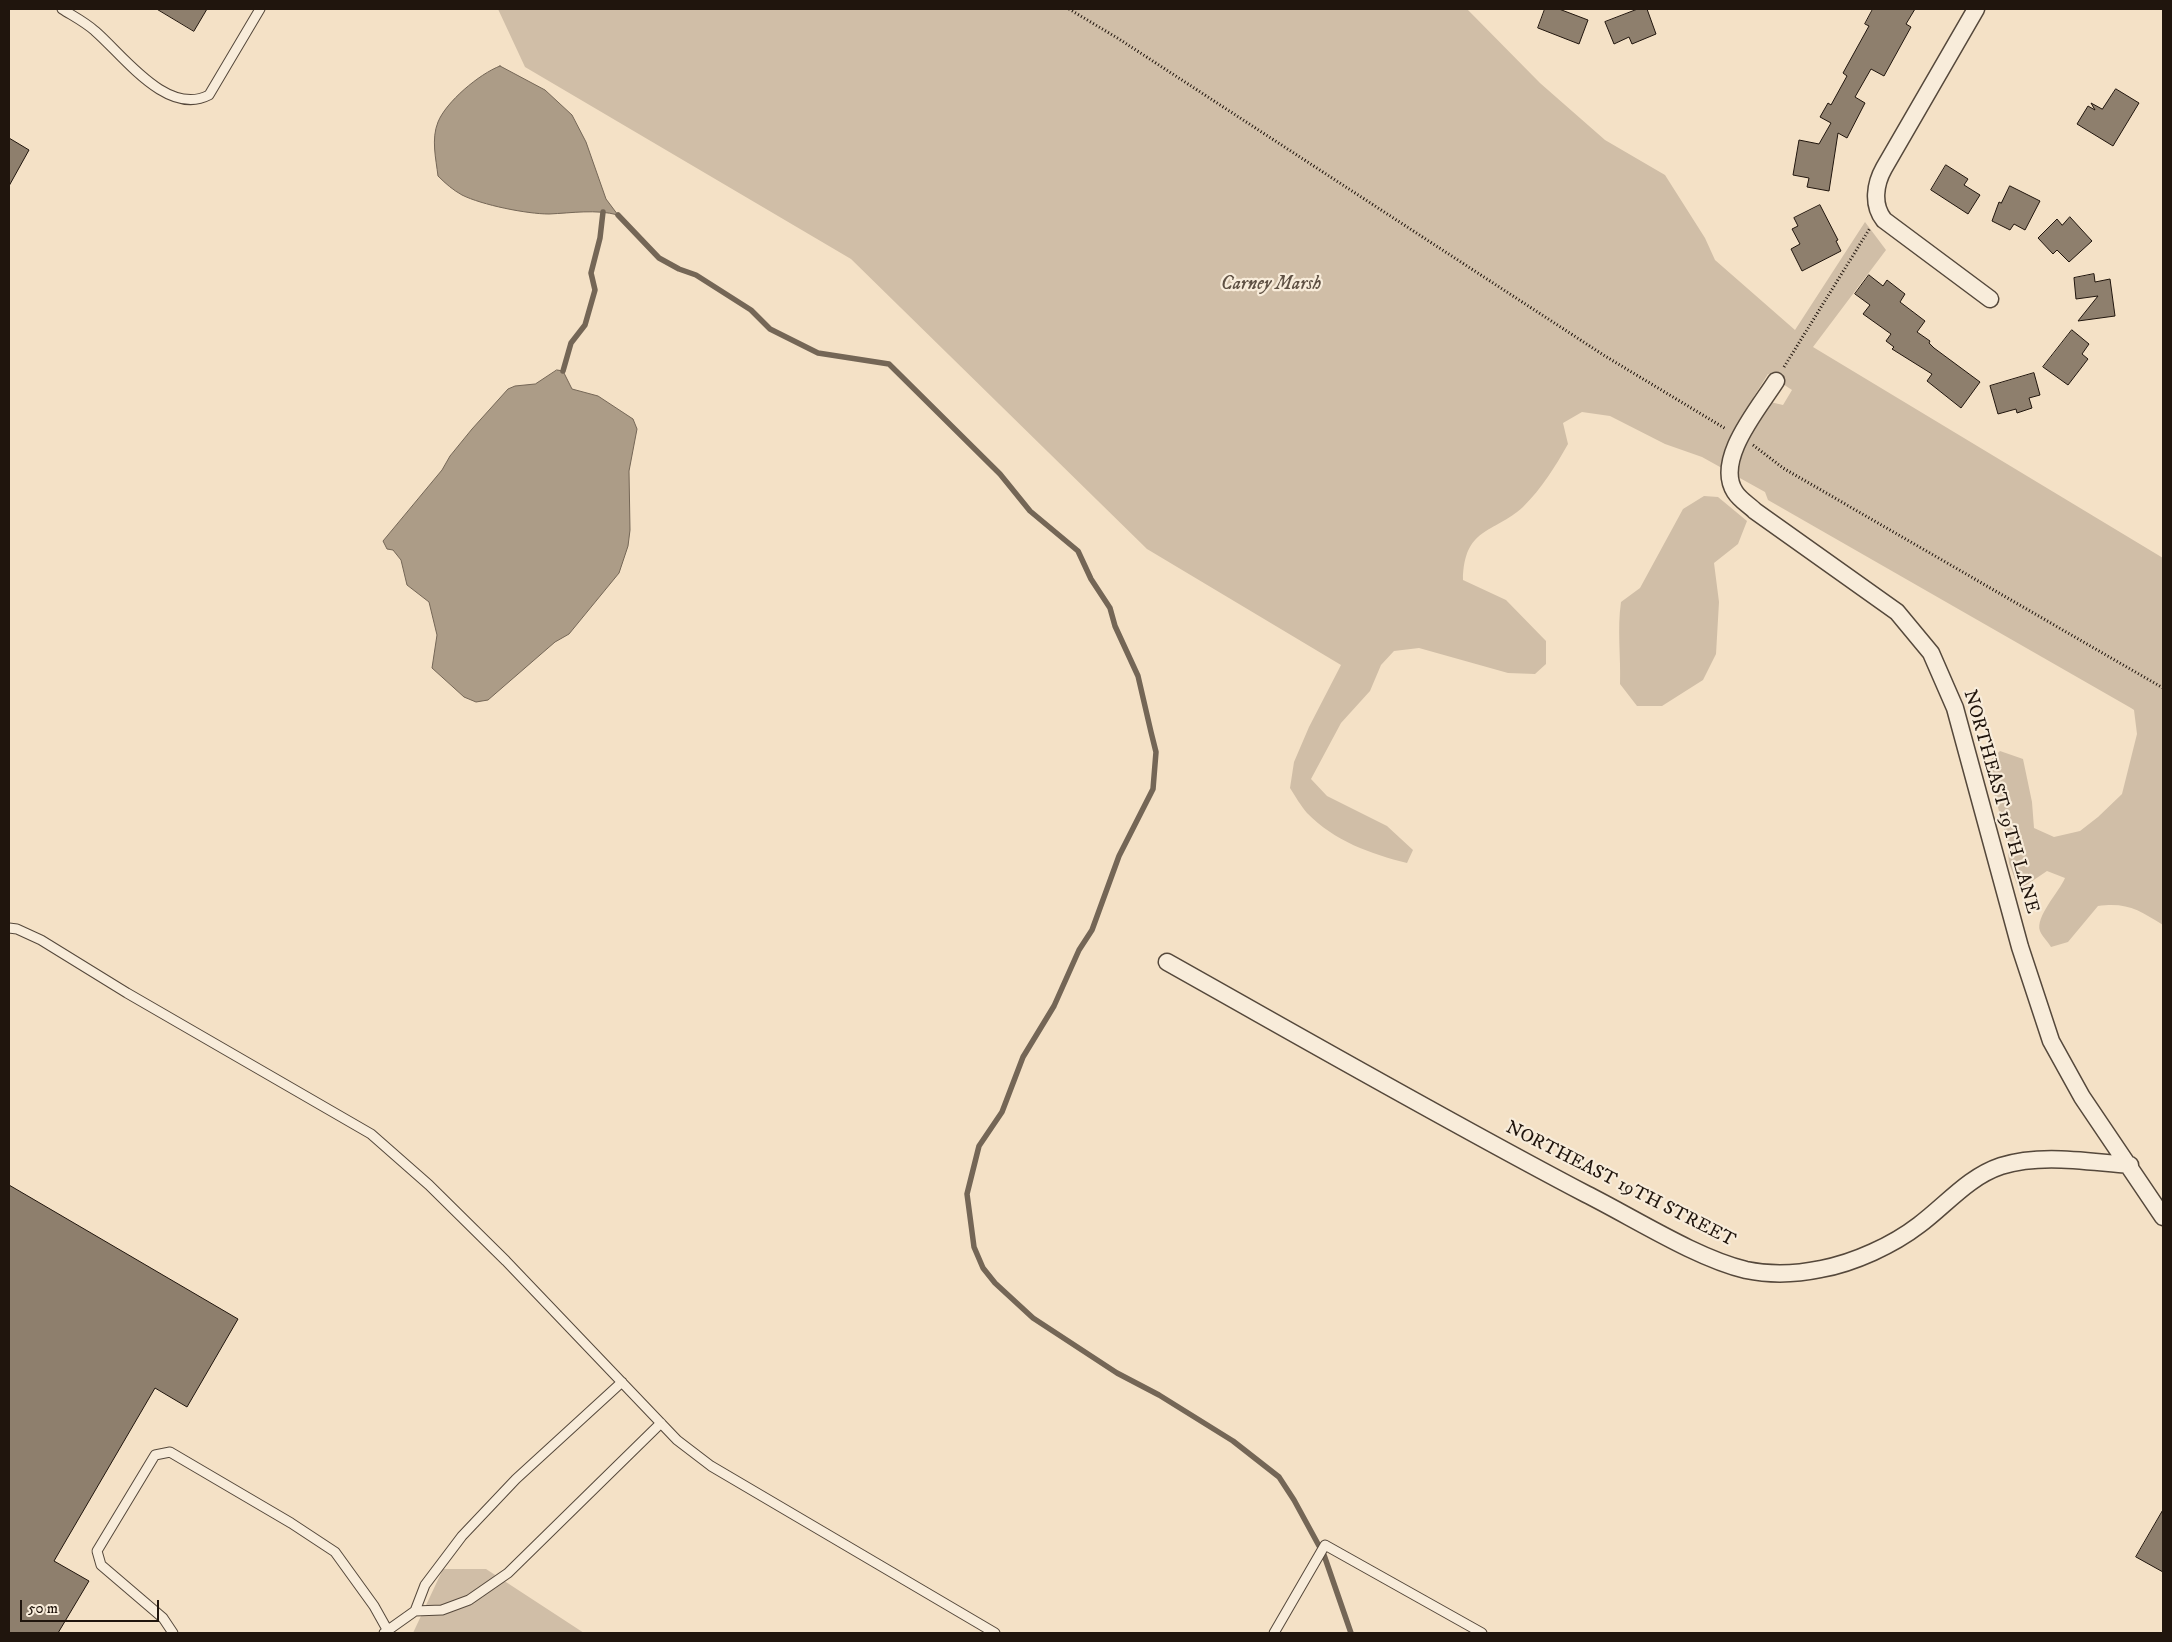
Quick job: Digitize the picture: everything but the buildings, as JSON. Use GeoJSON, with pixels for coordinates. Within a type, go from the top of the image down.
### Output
{"type":"FeatureCollection","features":[{"type":"Feature","properties":{"kind":"street"},"geometry":{"type":"LineString","coordinates":[[1976,9],[1880,176],[1876,194],[1881,216],[1903,236],[1990,299]]}},
{"type":"Feature","properties":{"kind":"street","name":"NORTHEAST 19TH LANE"},"geometry":{"type":"LineString","coordinates":[[1776,381],[1733,451],[1729,467],[1730,481],[1735,493],[1755,511],[1897,612],[1909,624],[1931,654],[1955,708],[2020,947],[2051,1041],[2082,1097],[2130,1165],[2163,1218]]}},
{"type":"Feature","properties":{"kind":"street","name":"NORTHEAST 19TH STREET"},"geometry":{"type":"LineString","coordinates":[[1167,962],[1555,1177],[1708,1257],[1747,1270],[1785,1273],[1823,1269],[1859,1257],[1892,1242],[1918,1226],[1963,1187],[1983,1174],[2004,1165],[2038,1160],[2070,1160],[2130,1165]]}},
{"type":"Feature","properties":{"kind":"lane"},"geometry":{"type":"LineString","coordinates":[[62,9],[94,30],[161,91],[183,100],[197,101],[208,95],[260,9]]}},
{"type":"Feature","properties":{"kind":"lane"},"geometry":{"type":"LineString","coordinates":[[9,928],[17,929],[41,940],[127,993],[371,1134],[436,1192],[678,1440],[711,1466],[995,1633]]}},
{"type":"Feature","properties":{"kind":"lane"},"geometry":{"type":"LineString","coordinates":[[173,1633],[163,1618],[101,1566],[97,1551],[155,1455],[170,1452],[283,1518],[335,1552],[374,1606],[386,1632],[415,1611],[425,1585],[462,1536],[516,1478],[622,1382]]}},
{"type":"Feature","properties":{"kind":"lane"},"geometry":{"type":"LineString","coordinates":[[415,1611],[442,1610],[469,1600],[508,1573],[661,1423]]}},
{"type":"Feature","properties":{"kind":"lane"},"geometry":{"type":"LineString","coordinates":[[1274,1633],[1325,1545],[1482,1633]]}},
{"type":"Feature","properties":{"kind":"path"},"geometry":{"type":"LineString","coordinates":[[1069,9],[1605,356],[1740,437],[1783,468],[2163,688]]}},
{"type":"Feature","properties":{"kind":"path"},"geometry":{"type":"LineString","coordinates":[[1776,381],[1850,258],[1881,216]]}},
{"type":"Feature","properties":{"kind":"green space","name":"Carney Marsh"},"geometry":{"type":"Polygon","coordinates":[[[498,9],[1467,9],[1540,83],[1605,140],[1665,175],[1705,238],[1715,260],[1795,330],[1865,222],[1886,250],[1813,347],[2163,558],[2163,925],[2132,908],[2117,905],[2098,906],[2068,942],[2051,947],[2041,933],[2039,925],[2044,912],[2065,878],[2047,871],[2019,890],[2009,863],[2007,840],[1986,764],[2000,751],[2023,759],[2032,802],[2034,828],[2054,837],[2080,831],[2122,794],[2137,734],[2134,710],[1768,500],[1765,492],[1702,457],[1665,444],[1610,416],[1582,412],[1563,423],[1568,444],[1542,485],[1523,507],[1482,534],[1475,541],[1469,550],[1465,563],[1463,580],[1506,600],[1546,641],[1546,664],[1535,674],[1508,673],[1419,648],[1394,651],[1381,665],[1370,691],[1341,723],[1311,779],[1327,796],[1387,826],[1413,850],[1407,863],[1367,851],[1341,839],[1307,813],[1290,788],[1294,762],[1309,727],[1341,665],[1147,549],[851,259],[525,67],[498,9]],[[1768,374],[1753,398],[1783,405],[1792,390],[1768,374]]]}},
{"type":"Feature","properties":{"kind":"green space"},"geometry":{"type":"Polygon","coordinates":[[[1704,496],[1718,497],[1747,521],[1738,544],[1714,563],[1719,602],[1716,654],[1703,680],[1662,706],[1637,706],[1620,684],[1619,622],[1621,602],[1640,588],[1683,509],[1704,496]]]}},
{"type":"Feature","properties":{"kind":"green space"},"geometry":{"type":"Polygon","coordinates":[[[443,1569],[486,1569],[584,1633],[413,1633],[443,1569]]]}},
{"type":"Feature","properties":{"kind":"shaded area"},"geometry":{"type":"Polygon","coordinates":[[[500,66],[545,90],[572,115],[586,142],[606,199],[618,215],[593,212],[540,214],[505,208],[462,195],[438,176],[435,135],[442,114],[473,82],[500,66]]]}},
{"type":"Feature","properties":{"kind":"shaded area"},"geometry":{"type":"Polygon","coordinates":[[[557,370],[563,371],[572,389],[598,396],[633,419],[637,429],[629,471],[630,530],[628,546],[619,573],[569,634],[555,642],[488,700],[476,702],[464,697],[432,668],[437,635],[429,602],[407,585],[401,560],[393,550],[387,549],[383,541],[442,470],[450,456],[472,429],[508,389],[515,386],[535,384],[557,370]]]}},
{"type":"Feature","properties":{"kind":"waterway"},"geometry":{"type":"LineString","coordinates":[[563,371],[571,343],[585,325],[595,290],[591,273],[600,238],[603,212]]}},
{"type":"Feature","properties":{"kind":"waterway"},"geometry":{"type":"LineString","coordinates":[[618,215],[659,258],[679,269],[696,275],[751,310],[770,329],[818,353],[889,364],[1000,474],[1030,511],[1078,551],[1091,579],[1110,608],[1115,626],[1138,676],[1156,752],[1153,789],[1119,856],[1092,930],[1079,950],[1054,1006],[1023,1057],[1002,1112],[979,1146],[967,1194],[974,1247],[983,1268],[995,1283],[1033,1318],[1117,1373],[1159,1395],[1233,1441],[1279,1477],[1324,1555],[1351,1633]]}}]}
